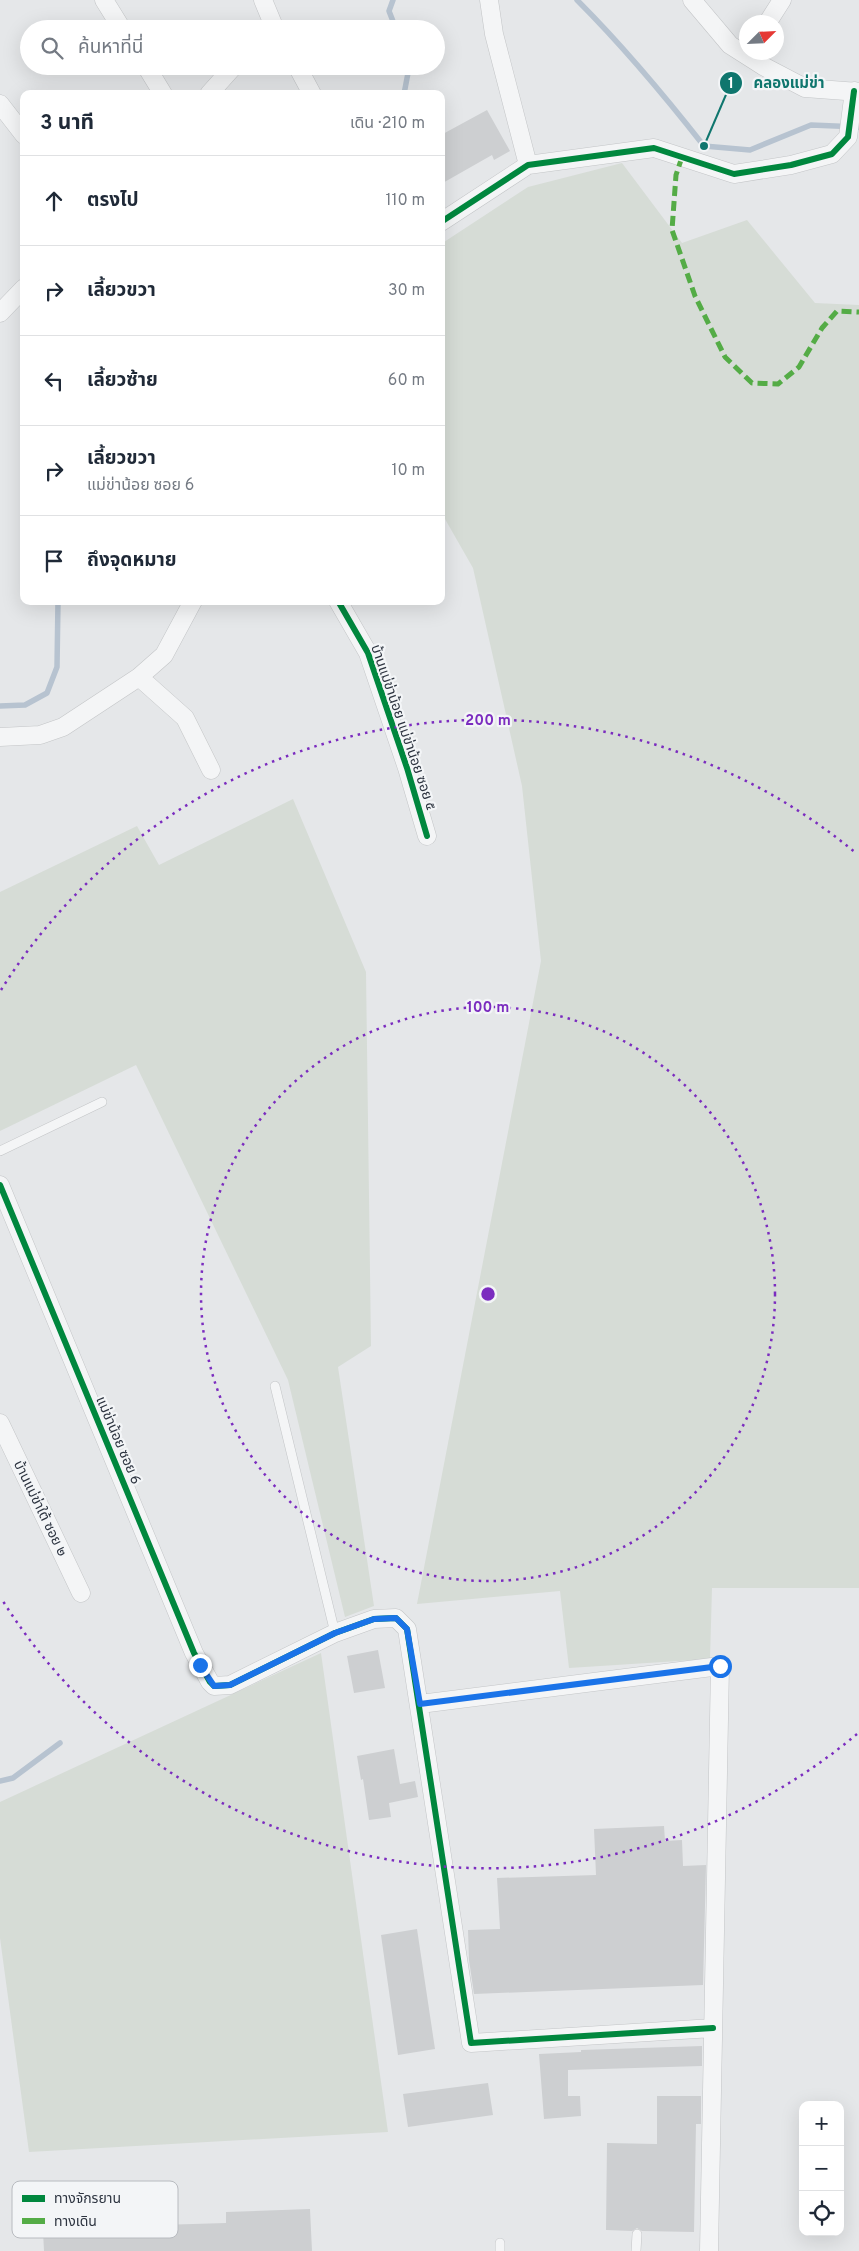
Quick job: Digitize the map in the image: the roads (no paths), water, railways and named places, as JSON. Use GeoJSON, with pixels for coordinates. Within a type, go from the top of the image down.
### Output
{"type":"FeatureCollection","features":[{"type":"Feature","properties":{"kind":"street"},"geometry":{"type":"LineString","coordinates":[[104,0],[116,20]]}},
{"type":"Feature","properties":{"kind":"street"},"geometry":{"type":"LineString","coordinates":[[263,0],[270,20]]}},
{"type":"Feature","properties":{"kind":"street"},"geometry":{"type":"LineString","coordinates":[[489,0],[494,34],[528,165]]}},
{"type":"Feature","properties":{"kind":"street"},"geometry":{"type":"LineString","coordinates":[[772,15],[782,0]]}},
{"type":"Feature","properties":{"kind":"street"},"geometry":{"type":"LineString","coordinates":[[694,1],[730,45],[739,49]]}},
{"type":"Feature","properties":{"kind":"street"},"geometry":{"type":"LineString","coordinates":[[445,219],[528,165],[654,148],[734,174],[791,165],[832,154],[848,136],[857,92],[805,88],[759,60]]}},
{"type":"Feature","properties":{"kind":"street"},"geometry":{"type":"LineString","coordinates":[[151,75],[161,90]]}},
{"type":"Feature","properties":{"kind":"street"},"geometry":{"type":"LineString","coordinates":[[213,90],[226,75]]}},
{"type":"Feature","properties":{"kind":"street"},"geometry":{"type":"LineString","coordinates":[[301,75],[310,90]]}},
{"type":"Feature","properties":{"kind":"street"},"geometry":{"type":"LineString","coordinates":[[0,104],[20,131]]}},
{"type":"Feature","properties":{"kind":"street"},"geometry":{"type":"LineString","coordinates":[[0,313],[20,292]]}},
{"type":"Feature","properties":{"kind":"street"},"geometry":{"type":"LineString","coordinates":[[0,737],[40,735],[62,727],[139,677],[164,654],[191,605]]}},
{"type":"Feature","properties":{"kind":"street","name":"บ้านแม่ข่าน้อย แม่ข่าน้อย ซอย ๕"},"geometry":{"type":"LineString","coordinates":[[340,605],[368,654],[407,768],[427,836]]}},
{"type":"Feature","properties":{"kind":"street"},"geometry":{"type":"LineString","coordinates":[[139,677],[185,718],[211,770]]}},
{"type":"Feature","properties":{"kind":"street","name":"แม่ข่าน้อย ซอย 6"},"geometry":{"type":"LineString","coordinates":[[0,1186],[194,1653],[210,1682],[214,1686],[230,1685],[335,1633]]}},
{"type":"Feature","properties":{"kind":"street","name":"บ้านแม่ข่าใต้ ซอย ๒"},"geometry":{"type":"LineString","coordinates":[[0,1423],[81,1593]]}},
{"type":"Feature","properties":{"kind":"street"},"geometry":{"type":"LineString","coordinates":[[335,1633],[374,1619],[396,1618],[407,1629],[471,2043],[713,2028]]}},
{"type":"Feature","properties":{"kind":"street"},"geometry":{"type":"LineString","coordinates":[[420,1704],[720,1666],[709,2251]]}},
{"type":"Feature","properties":{"kind":"lane"},"geometry":{"type":"LineString","coordinates":[[0,1151],[102,1102]]}},
{"type":"Feature","properties":{"kind":"lane"},"geometry":{"type":"LineString","coordinates":[[275,1386],[335,1633]]}},
{"type":"Feature","properties":{"kind":"lane"},"geometry":{"type":"LineString","coordinates":[[636,2251],[637,2234]]}},
{"type":"Feature","properties":{"kind":"waterway"},"geometry":{"type":"LineString","coordinates":[[392,20],[389,11],[393,0]]}},
{"type":"Feature","properties":{"kind":"waterway"},"geometry":{"type":"LineString","coordinates":[[577,0],[643,71],[704,146],[750,150],[811,125],[859,127]]}},
{"type":"Feature","properties":{"kind":"waterway"},"geometry":{"type":"LineString","coordinates":[[405,90],[408,75]]}},
{"type":"Feature","properties":{"kind":"waterway"},"geometry":{"type":"LineString","coordinates":[[0,706],[25,705],[47,693],[57,667],[58,605]]}},
{"type":"Feature","properties":{"kind":"waterway"},"geometry":{"type":"LineString","coordinates":[[0,1781],[13,1778],[60,1743]]}},
{"type":"Feature","properties":{"kind":"place","name":"คลองแม่ข่า"},"geometry":{"type":"Point","coordinates":[704,146]}}]}
